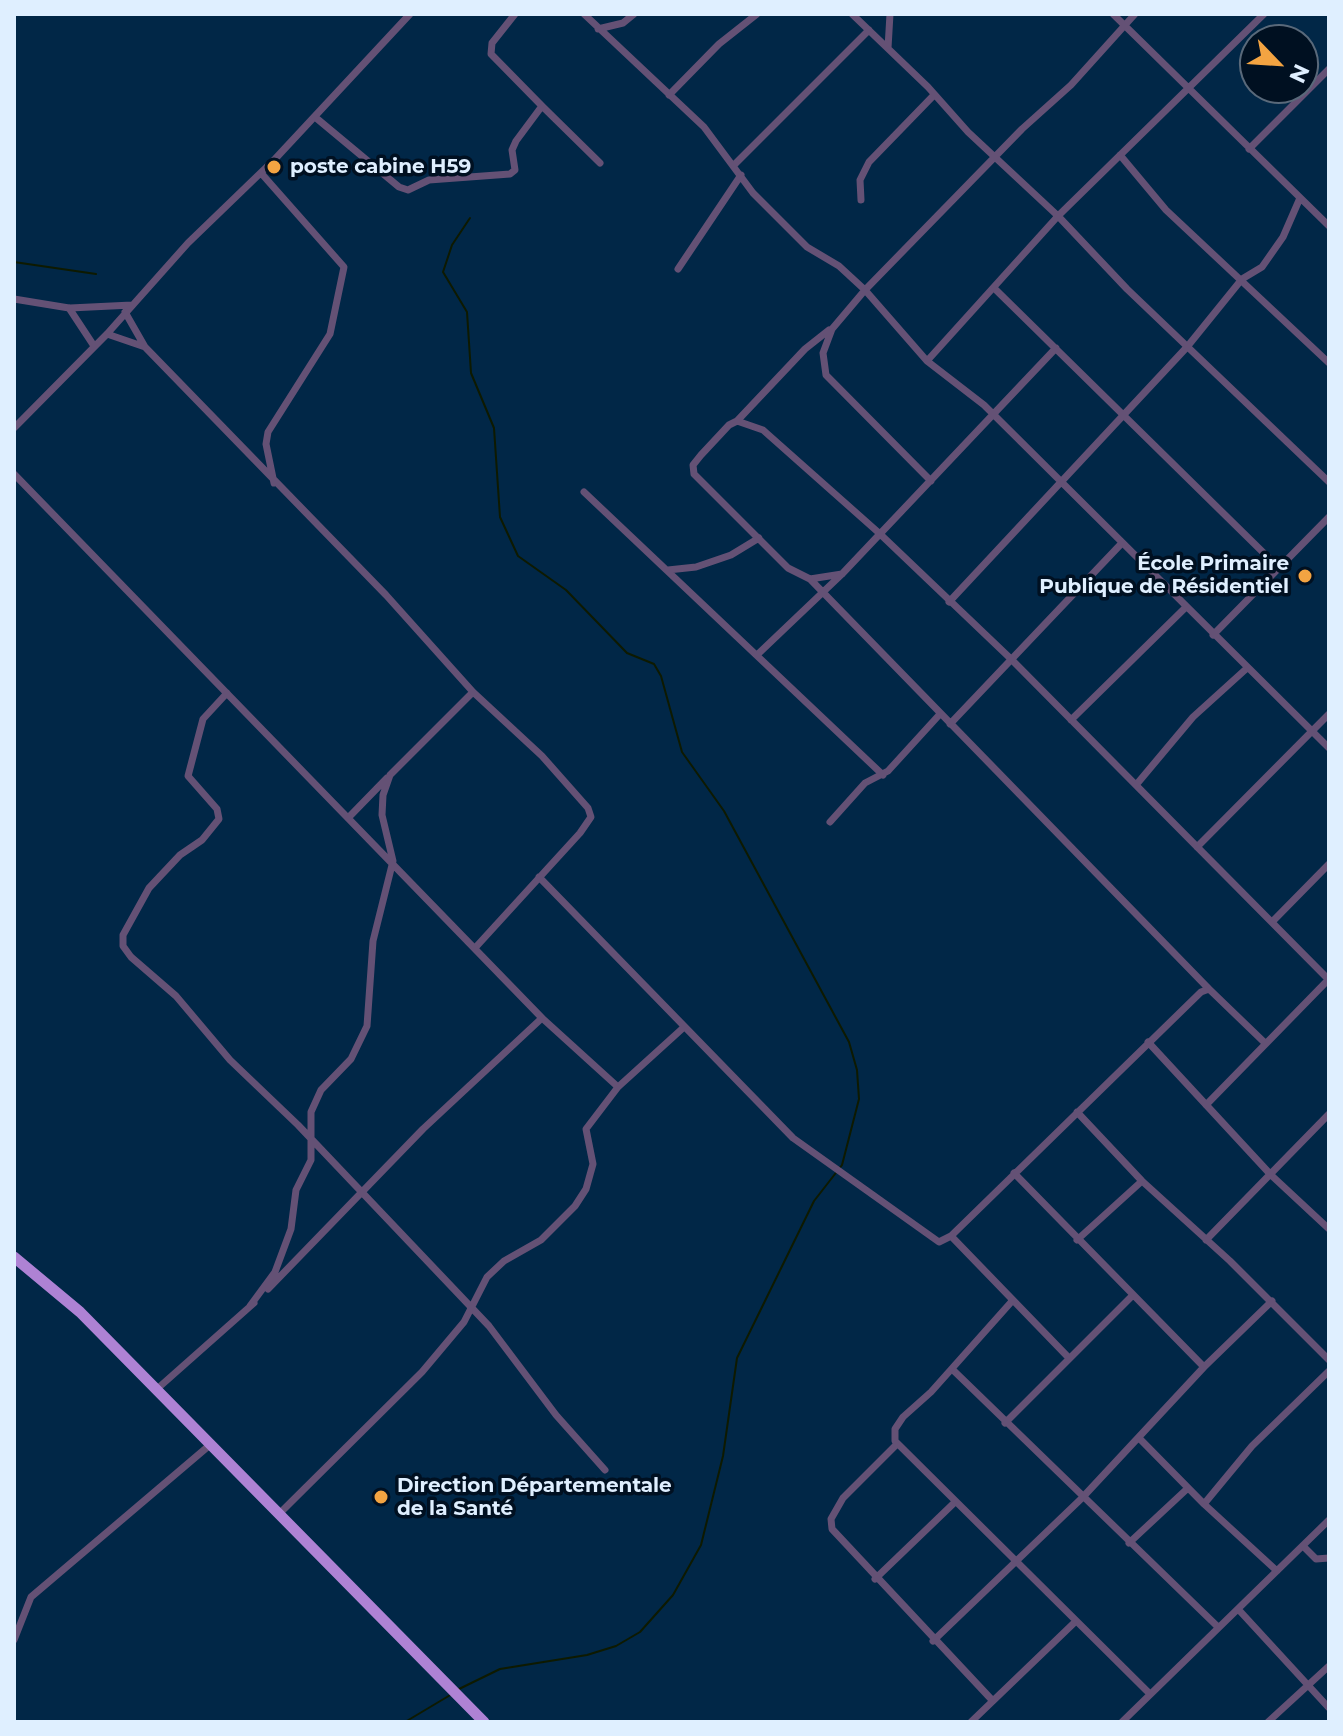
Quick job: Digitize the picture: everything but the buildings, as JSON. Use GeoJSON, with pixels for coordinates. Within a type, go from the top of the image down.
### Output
{"type":"FeatureCollection","features":[{"type":"Feature","properties":{"kind":"highway"},"geometry":{"type":"LineString","coordinates":[[14,1257],[80,1312],[484,1722]]}},
{"type":"Feature","properties":{"kind":"street"},"geometry":{"type":"LineString","coordinates":[[14,428],[107,334],[188,243],[315,117],[410,14]]}},
{"type":"Feature","properties":{"kind":"street"},"geometry":{"type":"LineString","coordinates":[[515,14],[492,43],[491,54],[600,163]]}},
{"type":"Feature","properties":{"kind":"street"},"geometry":{"type":"LineString","coordinates":[[584,14],[704,127],[735,164],[753,193],[807,247],[839,266],[865,290],[927,361],[993,414],[1063,481],[1121,544],[1329,748]]}},
{"type":"Feature","properties":{"kind":"street"},"geometry":{"type":"LineString","coordinates":[[598,29],[623,23],[634,14]]}},
{"type":"Feature","properties":{"kind":"street"},"geometry":{"type":"LineString","coordinates":[[669,95],[719,44],[757,14]]}},
{"type":"Feature","properties":{"kind":"street"},"geometry":{"type":"LineString","coordinates":[[852,14],[1187,347],[1329,482]]}},
{"type":"Feature","properties":{"kind":"street"},"geometry":{"type":"LineString","coordinates":[[888,48],[890,14]]}},
{"type":"Feature","properties":{"kind":"street"},"geometry":{"type":"LineString","coordinates":[[1113,14],[1329,226]]}},
{"type":"Feature","properties":{"kind":"street"},"geometry":{"type":"LineString","coordinates":[[1135,14],[997,159],[865,290],[832,329],[805,349],[701,455],[693,465],[694,474],[788,568],[810,579],[1265,1043]]}},
{"type":"Feature","properties":{"kind":"street"},"geometry":{"type":"LineString","coordinates":[[927,361],[1058,216],[1264,14]]}},
{"type":"Feature","properties":{"kind":"street"},"geometry":{"type":"LineString","coordinates":[[735,164],[869,30]]}},
{"type":"Feature","properties":{"kind":"street"},"geometry":{"type":"LineString","coordinates":[[1249,149],[1329,69]]}},
{"type":"Feature","properties":{"kind":"street"},"geometry":{"type":"LineString","coordinates":[[861,200],[858,188],[869,162],[934,95]]}},
{"type":"Feature","properties":{"kind":"street"},"geometry":{"type":"LineString","coordinates":[[315,117],[399,187],[408,190],[429,180],[510,174],[515,170],[512,150],[516,141],[542,106]]}},
{"type":"Feature","properties":{"kind":"street"},"geometry":{"type":"LineString","coordinates":[[1120,155],[1166,210],[1329,363]]}},
{"type":"Feature","properties":{"kind":"street"},"geometry":{"type":"LineString","coordinates":[[261,173],[344,267],[330,334],[314,354],[268,432],[266,444],[274,483]]}},
{"type":"Feature","properties":{"kind":"street"},"geometry":{"type":"LineString","coordinates":[[678,269],[741,175]]}},
{"type":"Feature","properties":{"kind":"street"},"geometry":{"type":"LineString","coordinates":[[949,602],[1187,347],[1242,279],[1262,267],[1283,237],[1300,198]]}},
{"type":"Feature","properties":{"kind":"street"},"geometry":{"type":"LineString","coordinates":[[994,288],[1126,414],[1279,568]]}},
{"type":"Feature","properties":{"kind":"street"},"geometry":{"type":"LineString","coordinates":[[14,299],[69,308],[132,305]]}},
{"type":"Feature","properties":{"kind":"street"},"geometry":{"type":"LineString","coordinates":[[69,308],[94,346]]}},
{"type":"Feature","properties":{"kind":"street"},"geometry":{"type":"LineString","coordinates":[[125,312],[145,347],[386,595],[473,692],[542,756],[591,813],[586,826],[475,948]]}},
{"type":"Feature","properties":{"kind":"street"},"geometry":{"type":"LineString","coordinates":[[832,329],[823,353],[826,375],[931,481]]}},
{"type":"Feature","properties":{"kind":"street"},"geometry":{"type":"LineString","coordinates":[[107,334],[145,347]]}},
{"type":"Feature","properties":{"kind":"street"},"geometry":{"type":"LineString","coordinates":[[758,654],[820,591],[842,574],[1056,348]]}},
{"type":"Feature","properties":{"kind":"street"},"geometry":{"type":"LineString","coordinates":[[737,421],[763,430],[879,533],[1011,659],[1329,979],[1206,1105]]}},
{"type":"Feature","properties":{"kind":"street"},"geometry":{"type":"LineString","coordinates":[[14,474],[350,816],[542,1018],[618,1087]]}},
{"type":"Feature","properties":{"kind":"street"},"geometry":{"type":"LineString","coordinates":[[584,492],[883,775]]}},
{"type":"Feature","properties":{"kind":"street"},"geometry":{"type":"LineString","coordinates":[[1213,635],[1329,517]]}},
{"type":"Feature","properties":{"kind":"street"},"geometry":{"type":"LineString","coordinates":[[668,570],[696,567],[731,555],[759,538]]}},
{"type":"Feature","properties":{"kind":"street"},"geometry":{"type":"LineString","coordinates":[[950,724],[1121,544]]}},
{"type":"Feature","properties":{"kind":"street"},"geometry":{"type":"LineString","coordinates":[[810,579],[842,574]]}},
{"type":"Feature","properties":{"kind":"street"},"geometry":{"type":"LineString","coordinates":[[1071,720],[1185,608]]}},
{"type":"Feature","properties":{"kind":"street"},"geometry":{"type":"LineString","coordinates":[[1136,785],[1193,717],[1246,669]]}},
{"type":"Feature","properties":{"kind":"street"},"geometry":{"type":"LineString","coordinates":[[350,816],[473,692]]}},
{"type":"Feature","properties":{"kind":"street"},"geometry":{"type":"LineString","coordinates":[[227,693],[203,719],[188,779],[217,809],[219,819],[202,840],[180,855],[149,888],[122,942],[131,957],[176,996],[210,1038],[472,1308],[509,1351],[556,1415],[605,1470]]}},
{"type":"Feature","properties":{"kind":"street"},"geometry":{"type":"LineString","coordinates":[[830,822],[865,783],[883,775],[940,714]]}},
{"type":"Feature","properties":{"kind":"street"},"geometry":{"type":"LineString","coordinates":[[1197,847],[1329,714]]}},
{"type":"Feature","properties":{"kind":"street"},"geometry":{"type":"LineString","coordinates":[[250,1306],[275,1272],[290,1235],[296,1190],[311,1160],[311,1112],[321,1090],[351,1059],[365,1032],[373,941],[393,861],[382,815],[383,795],[390,775]]}},
{"type":"Feature","properties":{"kind":"street"},"geometry":{"type":"LineString","coordinates":[[1273,921],[1329,864]]}},
{"type":"Feature","properties":{"kind":"street"},"geometry":{"type":"LineString","coordinates":[[539,877],[595,931],[683,1028],[793,1138],[937,1241],[951,1236],[1196,996],[1209,989]]}},
{"type":"Feature","properties":{"kind":"street"},"geometry":{"type":"LineString","coordinates":[[157,1389],[250,1306],[423,1129],[542,1018]]}},
{"type":"Feature","properties":{"kind":"street"},"geometry":{"type":"LineString","coordinates":[[280,1513],[422,1372],[472,1308],[487,1277],[504,1261],[546,1236],[575,1206],[586,1189],[593,1164],[586,1129],[618,1087],[683,1028]]}},
{"type":"Feature","properties":{"kind":"street"},"geometry":{"type":"LineString","coordinates":[[1148,1042],[1271,1175],[1329,1229]]}},
{"type":"Feature","properties":{"kind":"street"},"geometry":{"type":"LineString","coordinates":[[1077,1112],[1142,1181],[1272,1301],[1329,1360]]}},
{"type":"Feature","properties":{"kind":"street"},"geometry":{"type":"LineString","coordinates":[[1206,1240],[1329,1114]]}},
{"type":"Feature","properties":{"kind":"street"},"geometry":{"type":"LineString","coordinates":[[1014,1173],[1204,1367]]}},
{"type":"Feature","properties":{"kind":"street"},"geometry":{"type":"LineString","coordinates":[[1077,1240],[1142,1181]]}},
{"type":"Feature","properties":{"kind":"street"},"geometry":{"type":"LineString","coordinates":[[951,1236],[1068,1357]]}},
{"type":"Feature","properties":{"kind":"street"},"geometry":{"type":"LineString","coordinates":[[1005,1423],[1132,1296]]}},
{"type":"Feature","properties":{"kind":"street"},"geometry":{"type":"LineString","coordinates":[[1013,1300],[897,1425],[894,1436],[897,1444],[954,1503],[1150,1694]]}},
{"type":"Feature","properties":{"kind":"street"},"geometry":{"type":"LineString","coordinates":[[933,1641],[1082,1498],[1204,1367],[1272,1301]]}},
{"type":"Feature","properties":{"kind":"street"},"geometry":{"type":"LineString","coordinates":[[952,1369],[1218,1627]]}},
{"type":"Feature","properties":{"kind":"street"},"geometry":{"type":"LineString","coordinates":[[1204,1504],[1252,1446],[1329,1371]]}},
{"type":"Feature","properties":{"kind":"street"},"geometry":{"type":"LineString","coordinates":[[1139,1438],[1204,1504],[1277,1571]]}},
{"type":"Feature","properties":{"kind":"street"},"geometry":{"type":"LineString","coordinates":[[14,1640],[31,1597],[211,1444]]}},
{"type":"Feature","properties":{"kind":"street"},"geometry":{"type":"LineString","coordinates":[[897,1444],[843,1498],[831,1519],[835,1534],[992,1700]]}},
{"type":"Feature","properties":{"kind":"street"},"geometry":{"type":"LineString","coordinates":[[1129,1543],[1188,1488]]}},
{"type":"Feature","properties":{"kind":"street"},"geometry":{"type":"LineString","coordinates":[[875,1579],[954,1503]]}},
{"type":"Feature","properties":{"kind":"street"},"geometry":{"type":"LineString","coordinates":[[1122,1722],[1329,1520]]}},
{"type":"Feature","properties":{"kind":"street"},"geometry":{"type":"LineString","coordinates":[[1303,1546],[1316,1559],[1329,1558]]}},
{"type":"Feature","properties":{"kind":"street"},"geometry":{"type":"LineString","coordinates":[[1238,1609],[1329,1708]]}},
{"type":"Feature","properties":{"kind":"street"},"geometry":{"type":"LineString","coordinates":[[971,1722],[1075,1622]]}},
{"type":"Feature","properties":{"kind":"street"},"geometry":{"type":"LineString","coordinates":[[1268,1722],[1329,1666]]}},
{"type":"Feature","properties":{"kind":"waterway"},"geometry":{"type":"LineString","coordinates":[[457,1690],[500,1669],[587,1655],[616,1646],[640,1632],[673,1595],[701,1545],[723,1456],[737,1358],[814,1201],[842,1165],[859,1099],[857,1070],[849,1042],[724,811],[682,752],[661,676],[654,664],[627,653],[566,590],[518,556],[500,517],[494,428],[471,373],[467,312],[443,272],[452,245],[470,218]]}},
{"type":"Feature","properties":{"kind":"waterway"},"geometry":{"type":"LineString","coordinates":[[14,262],[96,274]]}},
{"type":"Feature","properties":{"kind":"waterway"},"geometry":{"type":"LineString","coordinates":[[405,1722],[452,1694]]}},
{"type":"Feature","properties":{"kind":"place","name":"poste cabine H59"},"geometry":{"type":"Point","coordinates":[274,167]}},
{"type":"Feature","properties":{"kind":"place","name":"École Primaire Publique de Résidentiel"},"geometry":{"type":"Point","coordinates":[1305,576]}},
{"type":"Feature","properties":{"kind":"place","name":"Direction Départementale de la Santé"},"geometry":{"type":"Point","coordinates":[381,1497]}}]}
